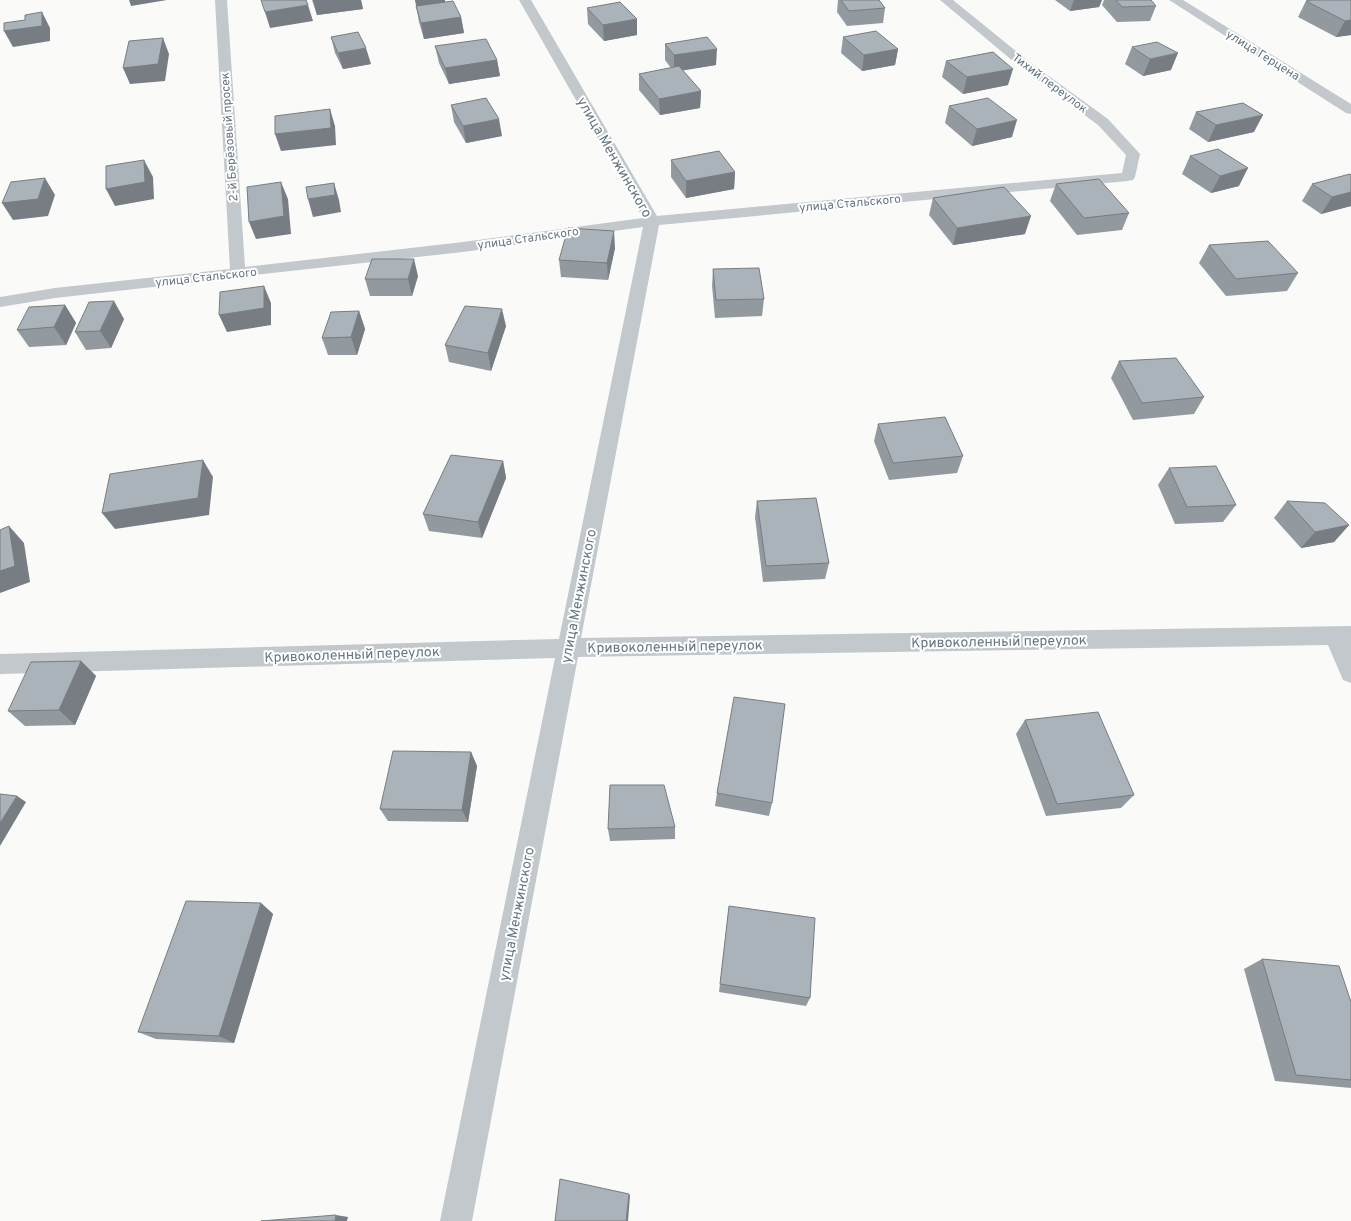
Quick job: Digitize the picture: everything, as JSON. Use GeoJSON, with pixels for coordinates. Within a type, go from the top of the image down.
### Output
{"type":"FeatureCollection","features":[{"type":"Feature","properties":{"kind":"street","name":"2-й Берёзовый просек"},"geometry":{"type":"LineString","coordinates":[[221,0],[238,274]]}},
{"type":"Feature","properties":{"kind":"street","name":"улица Менжинского"},"geometry":{"type":"LineString","coordinates":[[456,1221],[567,648],[652,221],[525,0]]}},
{"type":"Feature","properties":{"kind":"street","name":"Тихий переулок"},"geometry":{"type":"LineString","coordinates":[[946,0],[1024,64],[1102,122],[1133,154],[1128,177]]}},
{"type":"Feature","properties":{"kind":"street","name":"улица Герцена"},"geometry":{"type":"LineString","coordinates":[[1175,0],[1351,110]]}},
{"type":"Feature","properties":{"kind":"street","name":"улица Стальского"},"geometry":{"type":"LineString","coordinates":[[0,302],[55,294],[463,247],[652,221],[1128,177]]}},
{"type":"Feature","properties":{"kind":"street","name":"Кривоколенный переулок"},"geometry":{"type":"LineString","coordinates":[[0,664],[567,648],[1343,635]]}},
{"type":"Feature","properties":{"kind":"street"},"geometry":{"type":"LineString","coordinates":[[1343,635],[1351,674]]}},
{"type":"Feature","properties":{"kind":"building"},"geometry":{"type":"Polygon","coordinates":[[[261,0],[306,0],[308,5],[265,12],[261,0]]]}},
{"type":"Feature","properties":{"kind":"building"},"geometry":{"type":"Polygon","coordinates":[[[841,0],[879,0],[885,8],[849,11],[841,0]]]}},
{"type":"Feature","properties":{"kind":"building"},"geometry":{"type":"Polygon","coordinates":[[[1116,0],[1151,0],[1156,6],[1122,7],[1116,0]]]}},
{"type":"Feature","properties":{"kind":"building"},"geometry":{"type":"Polygon","coordinates":[[[1351,0],[1351,20],[1345,21],[1306,1],[1351,0]]]}},
{"type":"Feature","properties":{"kind":"building"},"geometry":{"type":"Polygon","coordinates":[[[453,1],[461,17],[421,23],[416,6],[453,1]]]}},
{"type":"Feature","properties":{"kind":"building"},"geometry":{"type":"Polygon","coordinates":[[[620,2],[637,19],[603,25],[587,8],[620,2]]]}},
{"type":"Feature","properties":{"kind":"building"},"geometry":{"type":"Polygon","coordinates":[[[42,12],[42,26],[4,31],[4,23],[25,20],[25,15],[42,12]]]}},
{"type":"Feature","properties":{"kind":"building"},"geometry":{"type":"Polygon","coordinates":[[[876,31],[898,49],[864,55],[843,37],[876,31]]]}},
{"type":"Feature","properties":{"kind":"building"},"geometry":{"type":"Polygon","coordinates":[[[358,32],[366,48],[338,53],[331,37],[358,32]]]}},
{"type":"Feature","properties":{"kind":"building"},"geometry":{"type":"Polygon","coordinates":[[[707,37],[717,49],[674,55],[665,44],[707,37]]]}},
{"type":"Feature","properties":{"kind":"building"},"geometry":{"type":"Polygon","coordinates":[[[163,38],[158,64],[123,68],[129,41],[163,38]]]}},
{"type":"Feature","properties":{"kind":"building"},"geometry":{"type":"Polygon","coordinates":[[[486,39],[497,60],[445,68],[435,46],[486,39]]]}},
{"type":"Feature","properties":{"kind":"building"},"geometry":{"type":"Polygon","coordinates":[[[1157,42],[1178,53],[1150,59],[1132,47],[1157,42]]]}},
{"type":"Feature","properties":{"kind":"building"},"geometry":{"type":"Polygon","coordinates":[[[993,52],[1013,69],[967,77],[946,61],[993,52]]]}},
{"type":"Feature","properties":{"kind":"building"},"geometry":{"type":"Polygon","coordinates":[[[679,66],[701,91],[659,99],[639,74],[679,66]]]}},
{"type":"Feature","properties":{"kind":"building"},"geometry":{"type":"Polygon","coordinates":[[[486,98],[499,119],[463,126],[451,105],[486,98]]]}},
{"type":"Feature","properties":{"kind":"building"},"geometry":{"type":"Polygon","coordinates":[[[988,98],[1017,120],[977,129],[949,106],[988,98]]]}},
{"type":"Feature","properties":{"kind":"building"},"geometry":{"type":"Polygon","coordinates":[[[1243,103],[1263,115],[1216,125],[1196,112],[1243,103]]]}},
{"type":"Feature","properties":{"kind":"building"},"geometry":{"type":"Polygon","coordinates":[[[330,109],[331,128],[275,134],[275,116],[330,109]]]}},
{"type":"Feature","properties":{"kind":"building"},"geometry":{"type":"Polygon","coordinates":[[[1218,149],[1248,168],[1220,176],[1190,156],[1218,149]]]}},
{"type":"Feature","properties":{"kind":"building"},"geometry":{"type":"Polygon","coordinates":[[[719,151],[735,172],[686,181],[671,160],[719,151]]]}},
{"type":"Feature","properties":{"kind":"building"},"geometry":{"type":"Polygon","coordinates":[[[144,160],[145,182],[106,189],[106,166],[144,160]]]}},
{"type":"Feature","properties":{"kind":"building"},"geometry":{"type":"Polygon","coordinates":[[[1350,174],[1351,192],[1332,197],[1312,184],[1350,174]]]}},
{"type":"Feature","properties":{"kind":"building"},"geometry":{"type":"Polygon","coordinates":[[[45,178],[38,199],[2,203],[11,182],[45,178]]]}},
{"type":"Feature","properties":{"kind":"building"},"geometry":{"type":"Polygon","coordinates":[[[1099,179],[1129,213],[1084,218],[1056,184],[1099,179]]]}},
{"type":"Feature","properties":{"kind":"building"},"geometry":{"type":"Polygon","coordinates":[[[281,182],[284,216],[249,222],[247,187],[281,182]]]}},
{"type":"Feature","properties":{"kind":"building"},"geometry":{"type":"Polygon","coordinates":[[[334,183],[335,195],[308,199],[306,187],[334,183]]]}},
{"type":"Feature","properties":{"kind":"building"},"geometry":{"type":"Polygon","coordinates":[[[1004,187],[1031,216],[957,228],[933,198],[1004,187]]]}},
{"type":"Feature","properties":{"kind":"building"},"geometry":{"type":"Polygon","coordinates":[[[568,228],[614,231],[607,263],[559,260],[568,228]]]}},
{"type":"Feature","properties":{"kind":"building"},"geometry":{"type":"Polygon","coordinates":[[[1268,241],[1298,273],[1236,279],[1209,245],[1268,241]]]}},
{"type":"Feature","properties":{"kind":"building"},"geometry":{"type":"Polygon","coordinates":[[[372,259],[414,259],[408,279],[365,279],[372,259]]]}},
{"type":"Feature","properties":{"kind":"building"},"geometry":{"type":"Polygon","coordinates":[[[759,268],[764,299],[716,300],[713,269],[759,268]]]}},
{"type":"Feature","properties":{"kind":"building"},"geometry":{"type":"Polygon","coordinates":[[[264,286],[264,308],[219,315],[220,292],[264,286]]]}},
{"type":"Feature","properties":{"kind":"building"},"geometry":{"type":"Polygon","coordinates":[[[114,301],[100,331],[75,332],[89,302],[114,301]]]}},
{"type":"Feature","properties":{"kind":"building"},"geometry":{"type":"Polygon","coordinates":[[[65,305],[54,327],[17,330],[29,307],[65,305]]]}},
{"type":"Feature","properties":{"kind":"building"},"geometry":{"type":"Polygon","coordinates":[[[465,306],[502,309],[488,353],[445,345],[465,306]]]}},
{"type":"Feature","properties":{"kind":"building"},"geometry":{"type":"Polygon","coordinates":[[[359,311],[351,337],[322,338],[331,312],[359,311]]]}},
{"type":"Feature","properties":{"kind":"building"},"geometry":{"type":"Polygon","coordinates":[[[1176,358],[1204,397],[1142,403],[1119,361],[1176,358]]]}},
{"type":"Feature","properties":{"kind":"building"},"geometry":{"type":"Polygon","coordinates":[[[945,417],[963,456],[893,463],[878,424],[945,417]]]}},
{"type":"Feature","properties":{"kind":"building"},"geometry":{"type":"Polygon","coordinates":[[[451,455],[503,461],[478,522],[423,514],[451,455]]]}},
{"type":"Feature","properties":{"kind":"building"},"geometry":{"type":"Polygon","coordinates":[[[203,460],[198,498],[102,513],[110,474],[203,460]]]}},
{"type":"Feature","properties":{"kind":"building"},"geometry":{"type":"Polygon","coordinates":[[[1216,466],[1236,505],[1187,507],[1169,468],[1216,466]]]}},
{"type":"Feature","properties":{"kind":"building"},"geometry":{"type":"Polygon","coordinates":[[[816,498],[829,563],[766,566],[757,501],[816,498]]]}},
{"type":"Feature","properties":{"kind":"building"},"geometry":{"type":"Polygon","coordinates":[[[1287,501],[1325,503],[1349,525],[1315,532],[1287,501]]]}},
{"type":"Feature","properties":{"kind":"building"},"geometry":{"type":"Polygon","coordinates":[[[9,526],[15,566],[0,571],[0,530],[9,526]]]}},
{"type":"Feature","properties":{"kind":"building"},"geometry":{"type":"Polygon","coordinates":[[[81,661],[59,710],[8,711],[31,662],[81,661]]]}},
{"type":"Feature","properties":{"kind":"building"},"geometry":{"type":"Polygon","coordinates":[[[734,697],[785,704],[772,803],[717,793],[734,697]]]}},
{"type":"Feature","properties":{"kind":"building"},"geometry":{"type":"Polygon","coordinates":[[[1098,712],[1134,795],[1057,804],[1025,720],[1098,712]]]}},
{"type":"Feature","properties":{"kind":"building"},"geometry":{"type":"Polygon","coordinates":[[[393,751],[471,752],[462,810],[380,809],[393,751]]]}},
{"type":"Feature","properties":{"kind":"building"},"geometry":{"type":"Polygon","coordinates":[[[610,785],[664,785],[675,827],[608,829],[610,785]]]}},
{"type":"Feature","properties":{"kind":"building"},"geometry":{"type":"Polygon","coordinates":[[[0,794],[17,796],[0,823],[0,794]]]}},
{"type":"Feature","properties":{"kind":"building"},"geometry":{"type":"Polygon","coordinates":[[[186,901],[261,903],[219,1036],[138,1032],[186,901]]]}},
{"type":"Feature","properties":{"kind":"building"},"geometry":{"type":"Polygon","coordinates":[[[729,906],[815,918],[810,998],[720,984],[729,906]]]}},
{"type":"Feature","properties":{"kind":"building"},"geometry":{"type":"Polygon","coordinates":[[[1262,959],[1339,966],[1351,1002],[1351,1080],[1296,1075],[1262,959]]]}},
{"type":"Feature","properties":{"kind":"building"},"geometry":{"type":"Polygon","coordinates":[[[560,1179],[629,1194],[626,1221],[555,1221],[560,1179]]]}},
{"type":"Feature","properties":{"kind":"building"},"geometry":{"type":"Polygon","coordinates":[[[336,1215],[335,1221],[261,1221],[336,1215]]]}}]}
